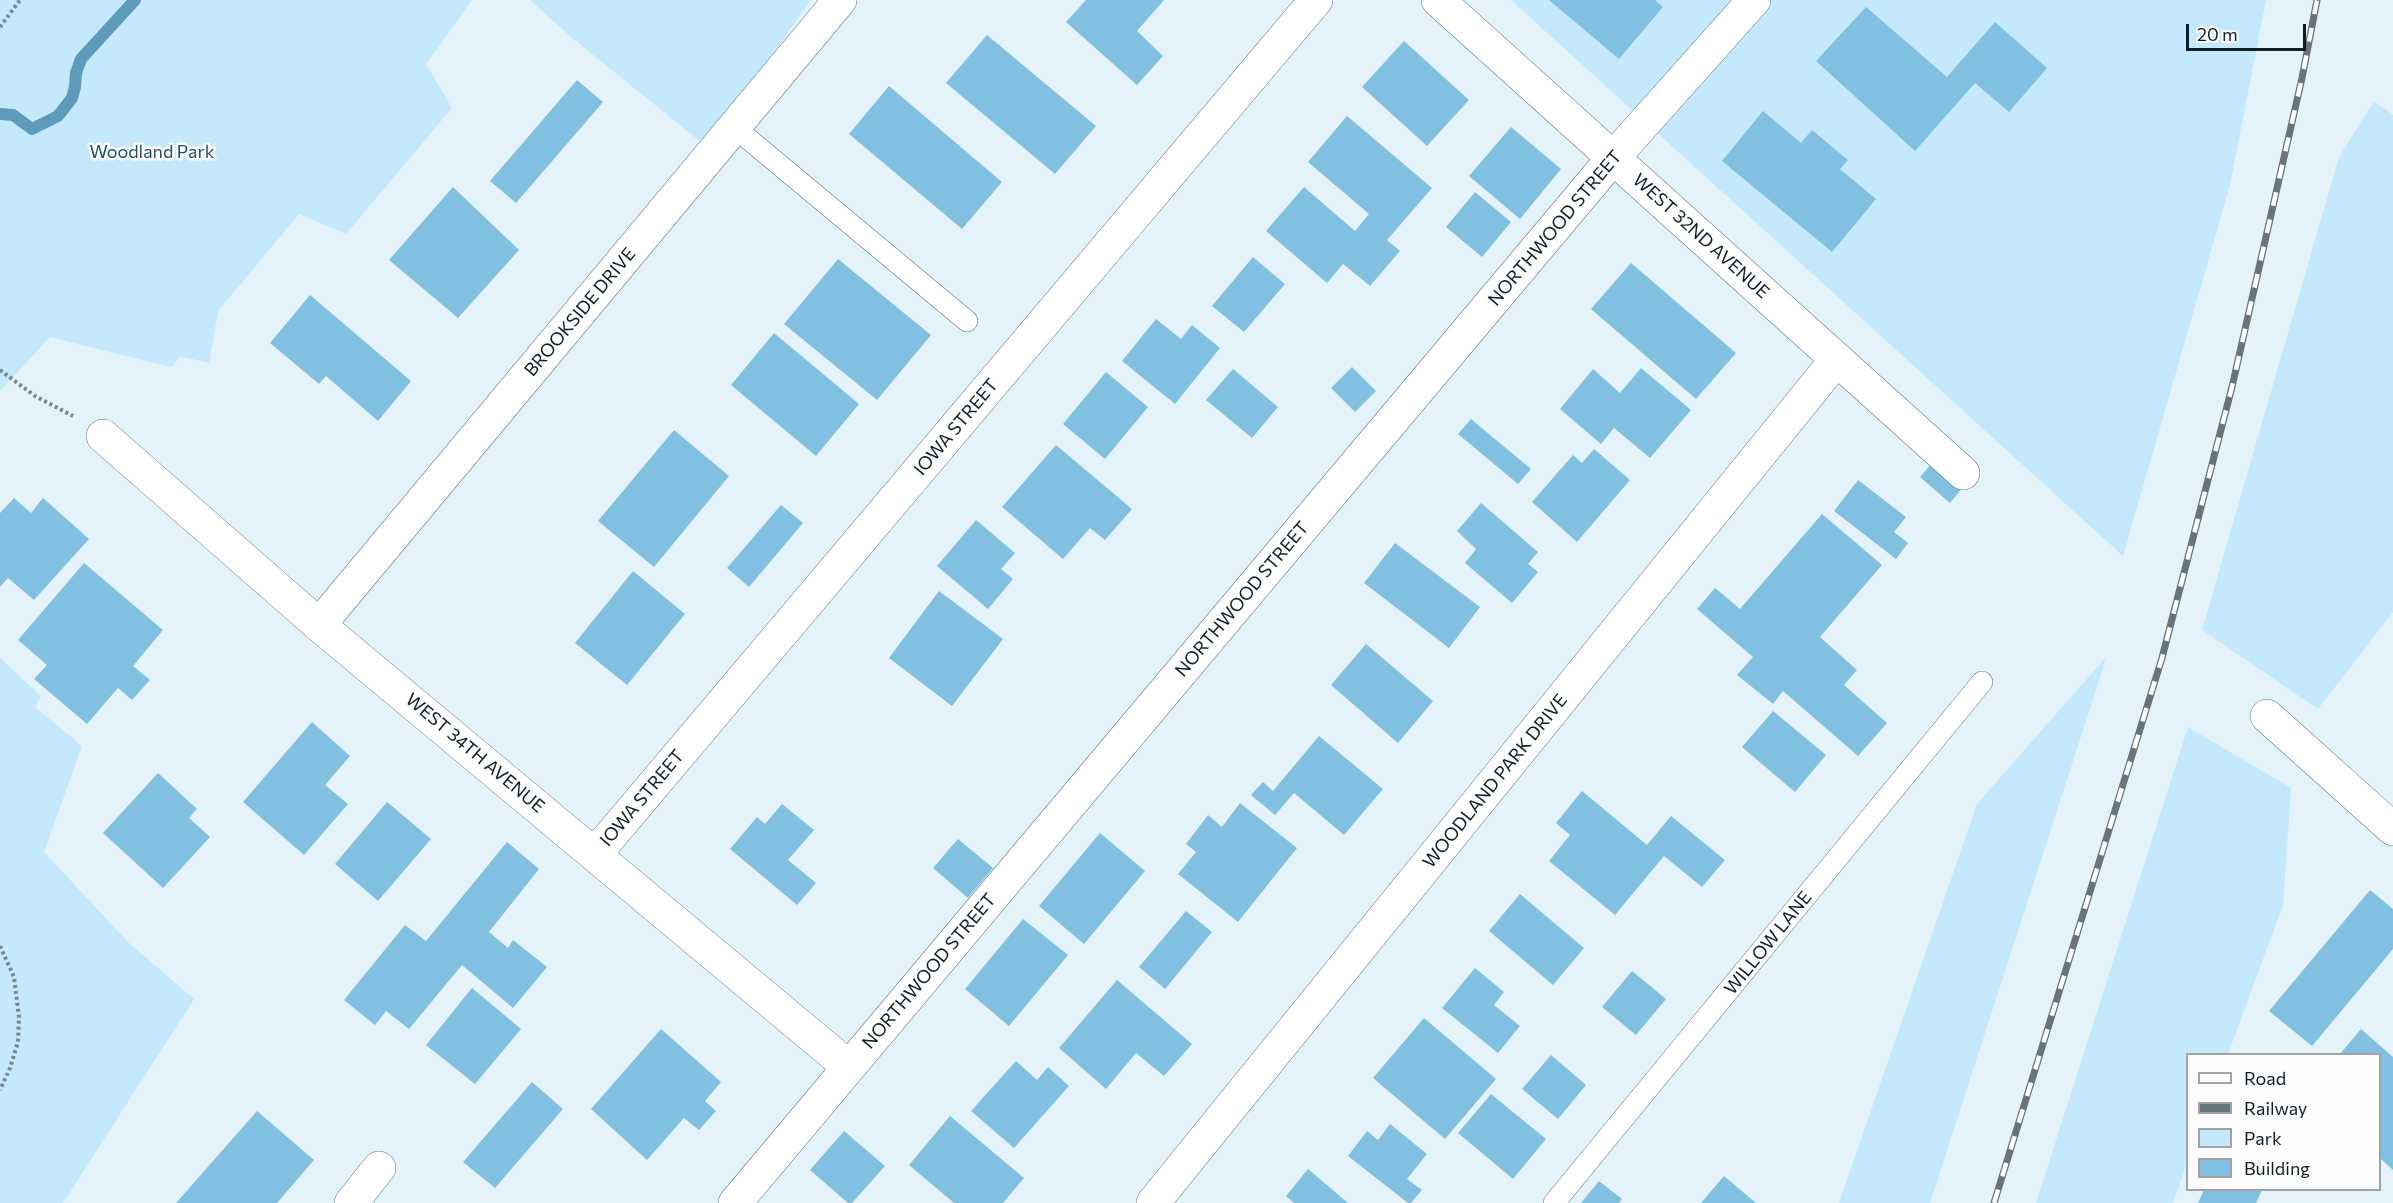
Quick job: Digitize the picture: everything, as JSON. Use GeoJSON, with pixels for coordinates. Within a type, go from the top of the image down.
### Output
{"type":"FeatureCollection","features":[{"type":"Feature","properties":{"kind":"street","name":"BROOKSIDE DRIVE"},"geometry":{"type":"LineString","coordinates":[[319,625],[840,0]]}},
{"type":"Feature","properties":{"kind":"street","name":"IOWA STREET"},"geometry":{"type":"LineString","coordinates":[[596,854],[1316,0]]}},
{"type":"Feature","properties":{"kind":"street","name":"WEST 32ND AVENUE"},"geometry":{"type":"LineString","coordinates":[[1438,0],[1963,473]]}},
{"type":"Feature","properties":{"kind":"street","name":"NORTHWOOD STREET"},"geometry":{"type":"LineString","coordinates":[[735,1203],[1613,158],[1754,0]]}},
{"type":"Feature","properties":{"kind":"street","name":"WOODLAND PARK DRIVE"},"geometry":{"type":"LineString","coordinates":[[1153,1203],[1837,359]]}},
{"type":"Feature","properties":{"kind":"street","name":"WEST 34TH AVENUE"},"geometry":{"type":"LineString","coordinates":[[104,436],[319,625],[849,1067]]}},
{"type":"Feature","properties":{"kind":"street"},"geometry":{"type":"LineString","coordinates":[[2268,716],[2393,829]]}},
{"type":"Feature","properties":{"kind":"street"},"geometry":{"type":"LineString","coordinates":[[351,1203],[379,1168]]}},
{"type":"Feature","properties":{"kind":"lane"},"geometry":{"type":"LineString","coordinates":[[734,127],[968,321]]}},
{"type":"Feature","properties":{"kind":"lane","name":"WILLOW LANE"},"geometry":{"type":"LineString","coordinates":[[1554,1203],[1982,682]]}},
{"type":"Feature","properties":{"kind":"path"},"geometry":{"type":"LineString","coordinates":[[0,27],[20,0]]}},
{"type":"Feature","properties":{"kind":"path"},"geometry":{"type":"LineString","coordinates":[[0,370],[41,400],[75,417],[104,436]]}},
{"type":"Feature","properties":{"kind":"path"},"geometry":{"type":"LineString","coordinates":[[0,946],[8,959],[14,977],[19,1017],[18,1042],[0,1090]]}},
{"type":"Feature","properties":{"kind":"green space","name":"Woodland Park"},"geometry":{"type":"Polygon","coordinates":[[[0,0],[472,0],[426,64],[452,108],[346,234],[299,214],[218,311],[209,363],[180,356],[171,367],[50,337],[0,391],[0,0]]]}},
{"type":"Feature","properties":{"kind":"green space"},"geometry":{"type":"Polygon","coordinates":[[[530,0],[811,0],[707,147],[571,37],[530,0]]]}},
{"type":"Feature","properties":{"kind":"green space"},"geometry":{"type":"Polygon","coordinates":[[[1511,0],[2266,0],[2230,185],[2123,556],[1511,0]]]}},
{"type":"Feature","properties":{"kind":"green space"},"geometry":{"type":"Polygon","coordinates":[[[2374,101],[2393,115],[2393,612],[2318,709],[2202,630],[2339,157],[2374,101]]]}},
{"type":"Feature","properties":{"kind":"green space"},"geometry":{"type":"Polygon","coordinates":[[[2107,656],[1930,1203],[1839,1203],[1977,804],[2107,656]]]}},
{"type":"Feature","properties":{"kind":"green space"},"geometry":{"type":"Polygon","coordinates":[[[0,658],[41,696],[35,707],[82,746],[44,852],[128,942],[194,999],[63,1203],[0,1203],[0,658]]]}},
{"type":"Feature","properties":{"kind":"green space"},"geometry":{"type":"Polygon","coordinates":[[[2188,727],[2291,788],[2283,905],[2228,1053],[2186,1053],[2186,1166],[2173,1203],[2036,1203],[2188,727]]]}},
{"type":"Feature","properties":{"kind":"building"},"geometry":{"type":"Polygon","coordinates":[[[1086,0],[1164,0],[1137,31],[1163,56],[1137,85],[1066,22],[1086,0]]]}},
{"type":"Feature","properties":{"kind":"building"},"geometry":{"type":"Polygon","coordinates":[[[1549,0],[1655,0],[1663,7],[1619,59],[1549,0]]]}},
{"type":"Feature","properties":{"kind":"building"},"geometry":{"type":"Polygon","coordinates":[[[1866,7],[1947,77],[1995,22],[2047,68],[2009,112],[1975,83],[1915,151],[1816,61],[1866,7]]]}},
{"type":"Feature","properties":{"kind":"building"},"geometry":{"type":"Polygon","coordinates":[[[987,35],[1096,126],[1055,174],[946,83],[987,35]]]}},
{"type":"Feature","properties":{"kind":"building"},"geometry":{"type":"Polygon","coordinates":[[[1404,41],[1469,100],[1427,146],[1362,87],[1404,41]]]}},
{"type":"Feature","properties":{"kind":"building"},"geometry":{"type":"Polygon","coordinates":[[[577,80],[603,102],[516,203],[490,181],[577,80]]]}},
{"type":"Feature","properties":{"kind":"building"},"geometry":{"type":"Polygon","coordinates":[[[889,86],[1002,182],[962,229],[849,134],[889,86]]]}},
{"type":"Feature","properties":{"kind":"building"},"geometry":{"type":"Polygon","coordinates":[[[1763,111],[1801,143],[1812,130],[1848,160],[1840,169],[1876,199],[1832,252],[1722,161],[1763,111]]]}},
{"type":"Feature","properties":{"kind":"building"},"geometry":{"type":"Polygon","coordinates":[[[1347,116],[1432,188],[1387,240],[1400,251],[1370,286],[1343,264],[1327,283],[1266,231],[1304,187],[1355,231],[1369,214],[1308,162],[1347,116]]]}},
{"type":"Feature","properties":{"kind":"building"},"geometry":{"type":"Polygon","coordinates":[[[1511,127],[1561,169],[1520,219],[1469,176],[1511,127]]]}},
{"type":"Feature","properties":{"kind":"building"},"geometry":{"type":"Polygon","coordinates":[[[453,187],[519,250],[458,318],[389,260],[453,187]]]}},
{"type":"Feature","properties":{"kind":"building"},"geometry":{"type":"Polygon","coordinates":[[[1475,192],[1511,222],[1482,257],[1446,227],[1475,192]]]}},
{"type":"Feature","properties":{"kind":"building"},"geometry":{"type":"Polygon","coordinates":[[[1253,257],[1285,284],[1244,332],[1212,306],[1253,257]]]}},
{"type":"Feature","properties":{"kind":"building"},"geometry":{"type":"Polygon","coordinates":[[[838,259],[931,335],[877,400],[784,324],[838,259]]]}},
{"type":"Feature","properties":{"kind":"building"},"geometry":{"type":"Polygon","coordinates":[[[1631,263],[1736,353],[1696,399],[1591,309],[1631,263]]]}},
{"type":"Feature","properties":{"kind":"building"},"geometry":{"type":"Polygon","coordinates":[[[310,295],[411,381],[378,421],[326,376],[319,384],[270,343],[310,295]]]}},
{"type":"Feature","properties":{"kind":"building"},"geometry":{"type":"Polygon","coordinates":[[[1156,319],[1181,339],[1192,325],[1220,348],[1175,404],[1122,361],[1156,319]]]}},
{"type":"Feature","properties":{"kind":"building"},"geometry":{"type":"Polygon","coordinates":[[[774,333],[859,404],[816,456],[731,385],[774,333]]]}},
{"type":"Feature","properties":{"kind":"building"},"geometry":{"type":"Polygon","coordinates":[[[1352,367],[1376,391],[1355,412],[1331,388],[1352,367]]]}},
{"type":"Feature","properties":{"kind":"building"},"geometry":{"type":"Polygon","coordinates":[[[1641,368],[1691,410],[1650,458],[1614,428],[1601,444],[1560,409],[1593,369],[1620,393],[1641,368]]]}},
{"type":"Feature","properties":{"kind":"building"},"geometry":{"type":"Polygon","coordinates":[[[1233,369],[1278,407],[1252,438],[1206,400],[1233,369]]]}},
{"type":"Feature","properties":{"kind":"building"},"geometry":{"type":"Polygon","coordinates":[[[1106,372],[1148,407],[1105,459],[1063,424],[1106,372]]]}},
{"type":"Feature","properties":{"kind":"building"},"geometry":{"type":"Polygon","coordinates":[[[1471,419],[1531,469],[1518,484],[1458,434],[1471,419]]]}},
{"type":"Feature","properties":{"kind":"building"},"geometry":{"type":"Polygon","coordinates":[[[674,430],[729,476],[654,567],[598,521],[674,430]]]}},
{"type":"Feature","properties":{"kind":"building"},"geometry":{"type":"Polygon","coordinates":[[[1056,445],[1132,509],[1105,540],[1090,528],[1063,559],[1002,507],[1056,445]]]}},
{"type":"Feature","properties":{"kind":"building"},"geometry":{"type":"Polygon","coordinates":[[[1594,449],[1630,480],[1577,542],[1532,502],[1573,455],[1582,463],[1594,449]]]}},
{"type":"Feature","properties":{"kind":"building"},"geometry":{"type":"Polygon","coordinates":[[[1933,462],[1963,487],[1950,503],[1920,477],[1933,462]]]}},
{"type":"Feature","properties":{"kind":"building"},"geometry":{"type":"Polygon","coordinates":[[[1858,480],[1906,517],[1894,532],[1908,543],[1896,559],[1834,511],[1858,480]]]}},
{"type":"Feature","properties":{"kind":"building"},"geometry":{"type":"Polygon","coordinates":[[[14,498],[31,513],[43,498],[89,539],[34,600],[8,578],[0,587],[0,513],[14,498]]]}},
{"type":"Feature","properties":{"kind":"building"},"geometry":{"type":"Polygon","coordinates":[[[1481,503],[1538,552],[1528,564],[1538,572],[1512,603],[1465,563],[1476,549],[1457,531],[1481,503]]]}},
{"type":"Feature","properties":{"kind":"building"},"geometry":{"type":"Polygon","coordinates":[[[781,505],[803,523],[749,587],[727,568],[781,505]]]}},
{"type":"Feature","properties":{"kind":"building"},"geometry":{"type":"Polygon","coordinates":[[[1822,514],[1882,565],[1820,637],[1857,670],[1844,685],[1887,723],[1858,756],[1783,691],[1773,704],[1737,675],[1753,657],[1697,609],[1715,588],[1740,609],[1822,514]]]}},
{"type":"Feature","properties":{"kind":"building"},"geometry":{"type":"Polygon","coordinates":[[[976,520],[1015,553],[1001,569],[1013,579],[988,609],[937,566],[976,520]]]}},
{"type":"Feature","properties":{"kind":"building"},"geometry":{"type":"Polygon","coordinates":[[[1395,543],[1480,607],[1449,648],[1364,583],[1395,543]]]}},
{"type":"Feature","properties":{"kind":"building"},"geometry":{"type":"Polygon","coordinates":[[[84,563],[163,630],[133,666],[150,680],[132,700],[118,688],[87,724],[34,679],[47,665],[18,640],[84,563]]]}},
{"type":"Feature","properties":{"kind":"building"},"geometry":{"type":"Polygon","coordinates":[[[633,571],[685,614],[627,685],[575,643],[633,571]]]}},
{"type":"Feature","properties":{"kind":"building"},"geometry":{"type":"Polygon","coordinates":[[[939,591],[1003,639],[952,706],[889,658],[939,591]]]}},
{"type":"Feature","properties":{"kind":"building"},"geometry":{"type":"Polygon","coordinates":[[[1366,644],[1433,701],[1398,743],[1331,685],[1366,644]]]}},
{"type":"Feature","properties":{"kind":"building"},"geometry":{"type":"Polygon","coordinates":[[[1773,711],[1826,755],[1795,792],[1742,747],[1773,711]]]}},
{"type":"Feature","properties":{"kind":"building"},"geometry":{"type":"Polygon","coordinates":[[[312,722],[350,756],[325,785],[348,804],[304,855],[243,802],[312,722]]]}},
{"type":"Feature","properties":{"kind":"building"},"geometry":{"type":"Polygon","coordinates":[[[1319,736],[1383,789],[1344,835],[1294,793],[1275,815],[1251,795],[1263,782],[1273,791],[1319,736]]]}},
{"type":"Feature","properties":{"kind":"building"},"geometry":{"type":"Polygon","coordinates":[[[158,773],[197,809],[189,818],[210,837],[163,888],[103,833],[158,773]]]}},
{"type":"Feature","properties":{"kind":"building"},"geometry":{"type":"Polygon","coordinates":[[[1582,791],[1647,845],[1671,816],[1725,860],[1702,887],[1664,856],[1615,915],[1549,861],[1570,835],[1556,823],[1582,791]]]}},
{"type":"Feature","properties":{"kind":"building"},"geometry":{"type":"Polygon","coordinates":[[[387,802],[431,839],[378,901],[335,864],[387,802]]]}},
{"type":"Feature","properties":{"kind":"building"},"geometry":{"type":"Polygon","coordinates":[[[1240,803],[1297,848],[1238,922],[1178,874],[1196,852],[1186,844],[1208,815],[1222,827],[1240,803]]]}},
{"type":"Feature","properties":{"kind":"building"},"geometry":{"type":"Polygon","coordinates":[[[782,804],[814,830],[788,860],[816,883],[797,905],[730,849],[757,817],[765,824],[782,804]]]}},
{"type":"Feature","properties":{"kind":"building"},"geometry":{"type":"Polygon","coordinates":[[[1100,833],[1145,871],[1084,944],[1039,906],[1100,833]]]}},
{"type":"Feature","properties":{"kind":"building"},"geometry":{"type":"Polygon","coordinates":[[[958,839],[993,868],[968,898],[933,868],[958,839]]]}},
{"type":"Feature","properties":{"kind":"building"},"geometry":{"type":"Polygon","coordinates":[[[507,842],[539,869],[489,932],[508,948],[513,940],[547,967],[513,1008],[462,965],[409,1029],[386,1011],[375,1025],[344,1000],[405,925],[426,941],[507,842]]]}},
{"type":"Feature","properties":{"kind":"building"},"geometry":{"type":"Polygon","coordinates":[[[2370,890],[2393,909],[2393,949],[2312,1046],[2269,1011],[2370,890]]]}},
{"type":"Feature","properties":{"kind":"building"},"geometry":{"type":"Polygon","coordinates":[[[1520,894],[1584,948],[1553,985],[1489,931],[1520,894]]]}},
{"type":"Feature","properties":{"kind":"building"},"geometry":{"type":"Polygon","coordinates":[[[1186,911],[1212,932],[1165,989],[1139,967],[1186,911]]]}},
{"type":"Feature","properties":{"kind":"building"},"geometry":{"type":"Polygon","coordinates":[[[1023,919],[1068,955],[1009,1026],[965,989],[1023,919]]]}},
{"type":"Feature","properties":{"kind":"building"},"geometry":{"type":"Polygon","coordinates":[[[1475,968],[1504,992],[1494,1005],[1520,1026],[1498,1053],[1442,1008],[1475,968]]]}},
{"type":"Feature","properties":{"kind":"building"},"geometry":{"type":"Polygon","coordinates":[[[1632,971],[1666,999],[1636,1035],[1602,1007],[1632,971]]]}},
{"type":"Feature","properties":{"kind":"building"},"geometry":{"type":"Polygon","coordinates":[[[1117,980],[1192,1044],[1164,1076],[1136,1053],[1106,1089],[1059,1048],[1117,980]]]}},
{"type":"Feature","properties":{"kind":"building"},"geometry":{"type":"Polygon","coordinates":[[[472,988],[521,1029],[475,1084],[426,1045],[472,988]]]}},
{"type":"Feature","properties":{"kind":"building"},"geometry":{"type":"Polygon","coordinates":[[[1424,1018],[1496,1079],[1445,1139],[1373,1078],[1424,1018]]]}},
{"type":"Feature","properties":{"kind":"building"},"geometry":{"type":"Polygon","coordinates":[[[661,1029],[721,1082],[705,1101],[716,1111],[699,1130],[684,1118],[647,1160],[591,1109],[661,1029]]]}},
{"type":"Feature","properties":{"kind":"building"},"geometry":{"type":"Polygon","coordinates":[[[2361,1029],[2393,1057],[2393,1170],[2381,1159],[2381,1053],[2341,1053],[2361,1029]]]}},
{"type":"Feature","properties":{"kind":"building"},"geometry":{"type":"Polygon","coordinates":[[[1551,1055],[1586,1085],[1558,1119],[1522,1089],[1551,1055]]]}},
{"type":"Feature","properties":{"kind":"building"},"geometry":{"type":"Polygon","coordinates":[[[1016,1061],[1037,1080],[1048,1067],[1069,1086],[1014,1148],[971,1111],[1016,1061]]]}},
{"type":"Feature","properties":{"kind":"building"},"geometry":{"type":"Polygon","coordinates":[[[532,1082],[563,1109],[495,1188],[463,1162],[532,1082]]]}},
{"type":"Feature","properties":{"kind":"building"},"geometry":{"type":"Polygon","coordinates":[[[1491,1094],[1546,1139],[1513,1179],[1458,1133],[1491,1094]]]}},
{"type":"Feature","properties":{"kind":"building"},"geometry":{"type":"Polygon","coordinates":[[[257,1111],[314,1160],[277,1203],[176,1203],[257,1111]]]}},
{"type":"Feature","properties":{"kind":"building"},"geometry":{"type":"Polygon","coordinates":[[[950,1116],[1024,1178],[1003,1203],[954,1203],[909,1165],[950,1116]]]}},
{"type":"Feature","properties":{"kind":"building"},"geometry":{"type":"Polygon","coordinates":[[[1390,1124],[1427,1154],[1407,1179],[1422,1190],[1411,1203],[1348,1156],[1367,1131],[1378,1140],[1390,1124]]]}},
{"type":"Feature","properties":{"kind":"building"},"geometry":{"type":"Polygon","coordinates":[[[844,1131],[885,1166],[852,1203],[848,1203],[810,1170],[844,1131]]]}},
{"type":"Feature","properties":{"kind":"building"},"geometry":{"type":"Polygon","coordinates":[[[1308,1169],[1348,1203],[1294,1203],[1286,1196],[1308,1169]]]}},
{"type":"Feature","properties":{"kind":"building"},"geometry":{"type":"Polygon","coordinates":[[[1724,1176],[1756,1203],[1701,1203],[1724,1176]]]}},
{"type":"Feature","properties":{"kind":"building"},"geometry":{"type":"Polygon","coordinates":[[[1599,1181],[1622,1199],[1619,1203],[1581,1203],[1599,1181]]]}},
{"type":"Feature","properties":{"kind":"building"},"geometry":{"type":"Polygon","coordinates":[[[2204,1191],[2262,1191],[2256,1203],[2198,1203],[2204,1191]]]}},
{"type":"Feature","properties":{"kind":"waterway"},"geometry":{"type":"LineString","coordinates":[[0,114],[13,115],[32,129],[58,116],[72,98],[81,59],[135,0]]}},
{"type":"Feature","properties":{"kind":"railway"},"geometry":{"type":"LineString","coordinates":[[1994,1203],[2162,658],[2232,387],[2302,78],[2317,0]]}}]}
